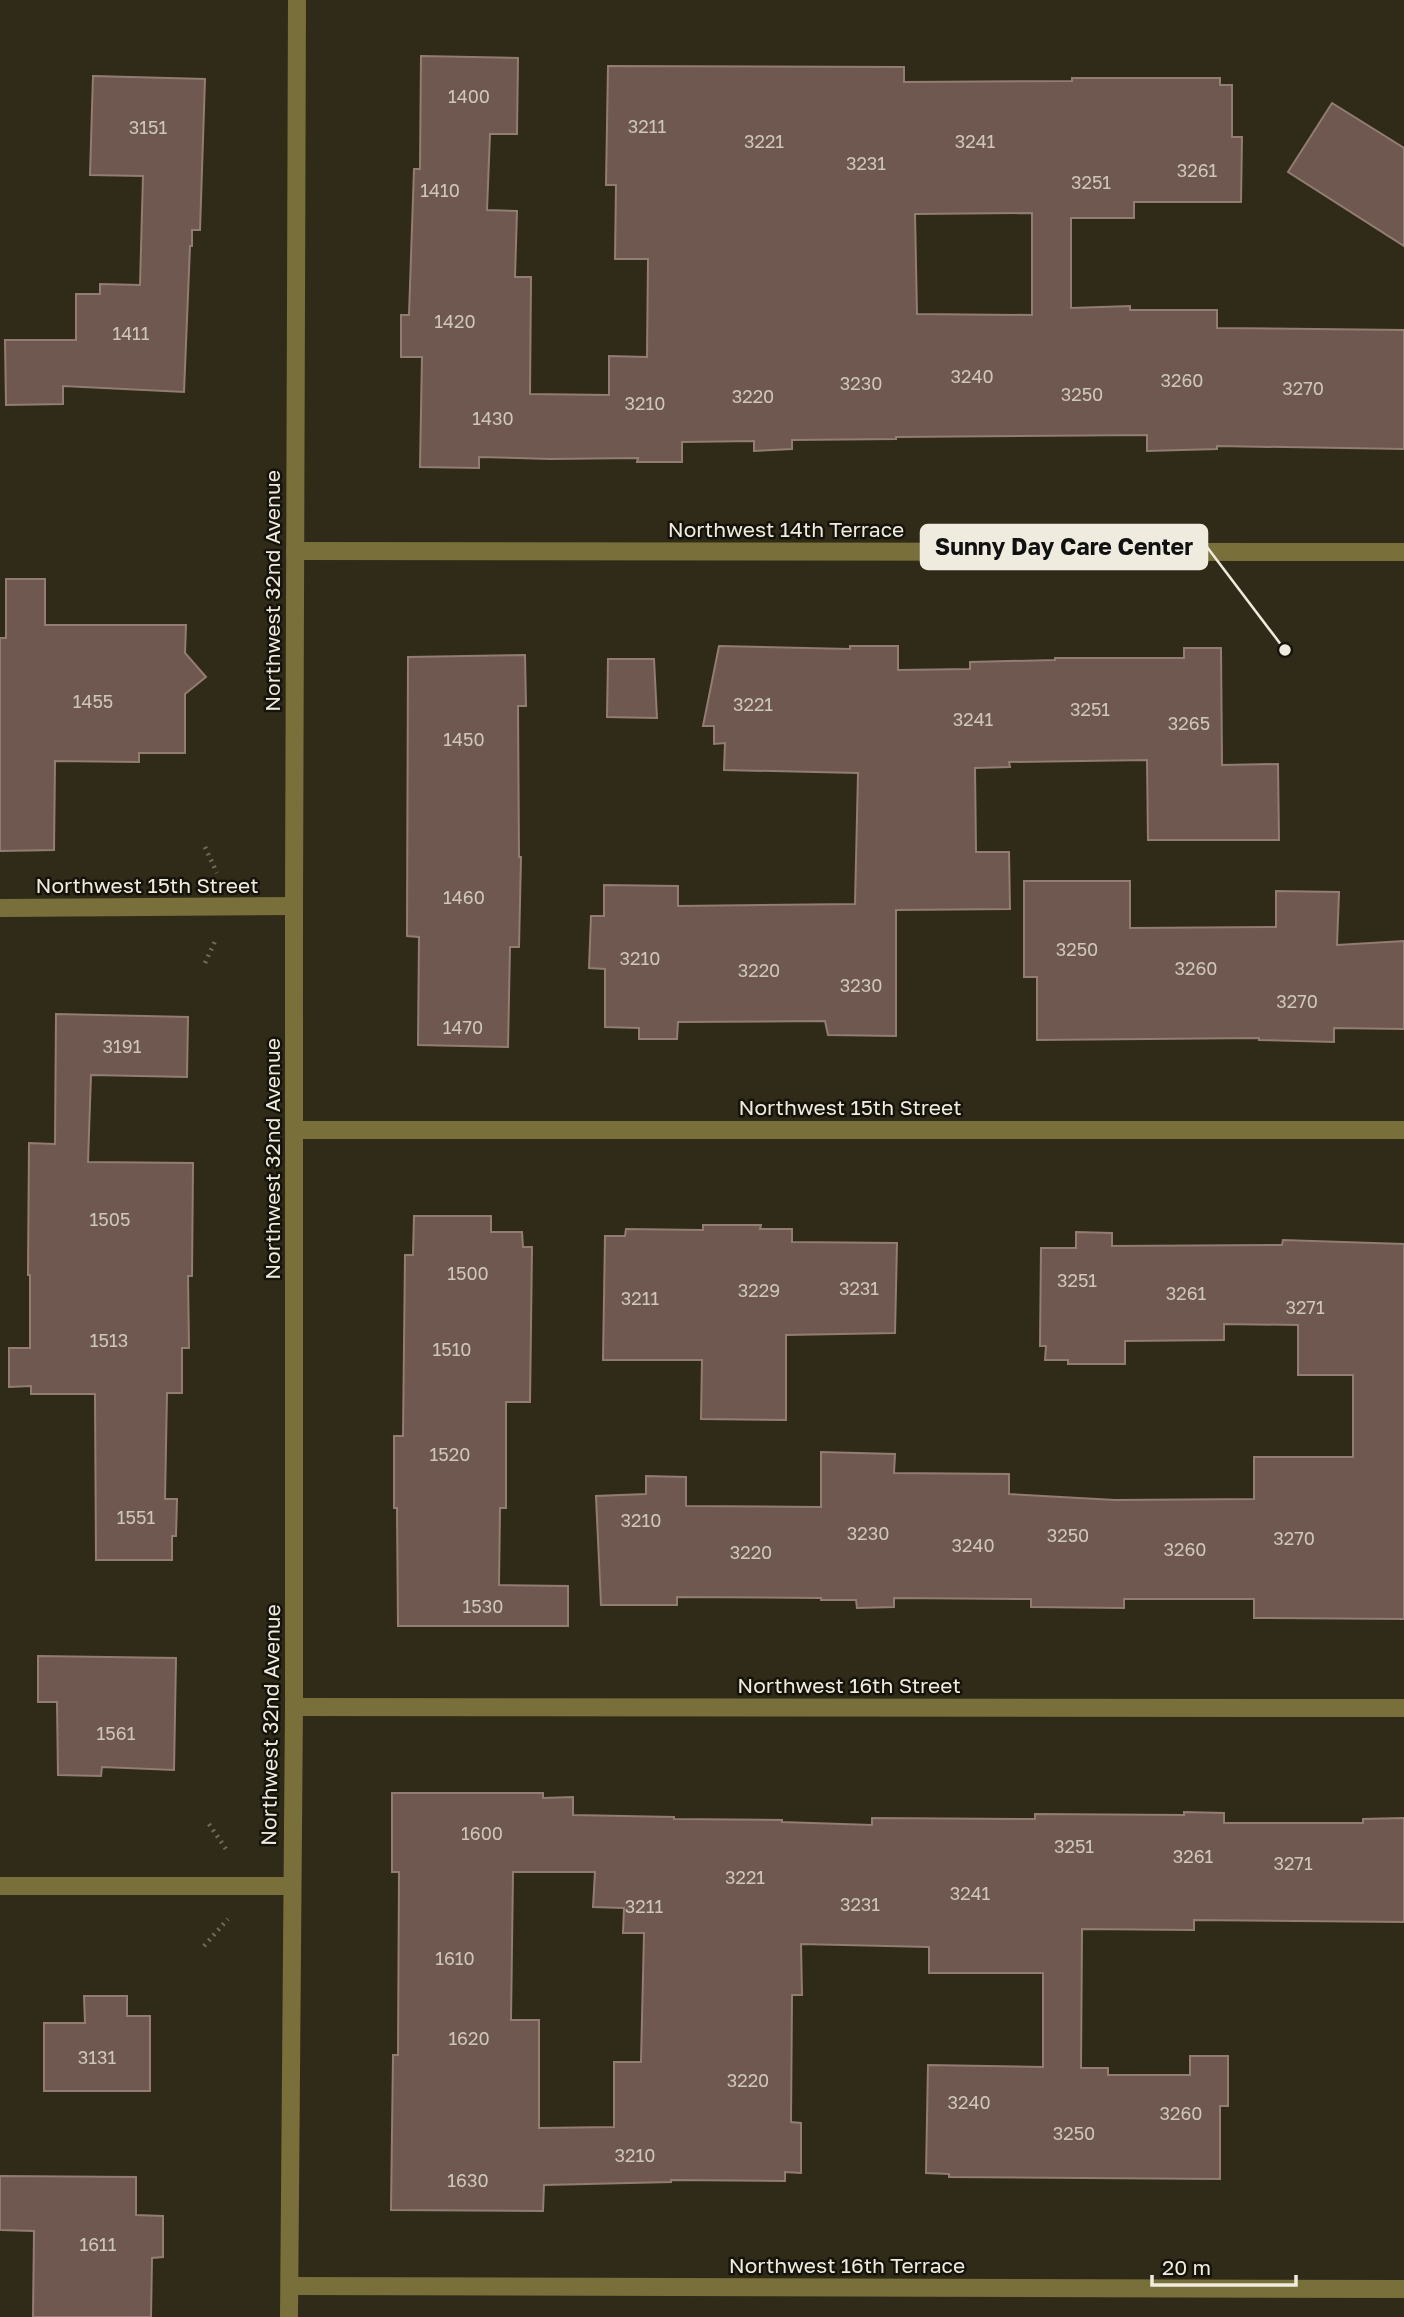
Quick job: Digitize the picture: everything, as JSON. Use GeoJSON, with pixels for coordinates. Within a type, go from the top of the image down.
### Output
{"type":"FeatureCollection","features":[{"type":"Feature","properties":{"kind":"street","name":"Northwest 32nd Avenue"},"geometry":{"type":"LineString","coordinates":[[289,2317],[294,1707],[297,0]]}},
{"type":"Feature","properties":{"kind":"street","name":"Northwest 14th Terrace"},"geometry":{"type":"LineString","coordinates":[[295,551],[1404,552]]}},
{"type":"Feature","properties":{"kind":"street","name":"Northwest 15th Street"},"geometry":{"type":"LineString","coordinates":[[0,908],[294,906]]}},
{"type":"Feature","properties":{"kind":"street","name":"Northwest 15th Street"},"geometry":{"type":"LineString","coordinates":[[295,1130],[1404,1129]]}},
{"type":"Feature","properties":{"kind":"street","name":"Northwest 16th Street"},"geometry":{"type":"LineString","coordinates":[[294,1707],[1404,1708]]}},
{"type":"Feature","properties":{"kind":"street"},"geometry":{"type":"LineString","coordinates":[[0,1886],[291,1886]]}},
{"type":"Feature","properties":{"kind":"street","name":"Northwest 16th Terrace"},"geometry":{"type":"LineString","coordinates":[[290,2286],[1404,2289]]}},
{"type":"Feature","properties":{"kind":"path"},"geometry":{"type":"LineString","coordinates":[[205,847],[217,874]]}},
{"type":"Feature","properties":{"kind":"path"},"geometry":{"type":"LineString","coordinates":[[205,963],[216,939]]}},
{"type":"Feature","properties":{"kind":"path"},"geometry":{"type":"LineString","coordinates":[[209,1824],[228,1852]]}},
{"type":"Feature","properties":{"kind":"path"},"geometry":{"type":"LineString","coordinates":[[204,1946],[228,1918]]}},
{"type":"Feature","properties":{"kind":"building"},"geometry":{"type":"Polygon","coordinates":[[[421,56],[518,58],[517,134],[490,134],[487,210],[517,211],[515,277],[531,277],[530,394],[609,395],[609,356],[647,357],[648,259],[615,259],[616,185],[606,185],[608,66],[904,67],[904,82],[1220,78],[1220,85],[1232,85],[1232,137],[1242,137],[1241,202],[1134,202],[1134,218],[1071,218],[1071,308],[1130,306],[1130,310],[1217,310],[1217,328],[1404,330],[1404,449],[1217,446],[1217,449],[1147,451],[1147,435],[896,437],[792,440],[792,449],[754,451],[754,441],[682,442],[682,462],[637,462],[638,458],[479,457],[479,468],[420,467],[422,357],[401,357],[401,315],[409,315],[414,169],[420,169],[421,56]],[[1032,213],[915,214],[917,314],[1032,315],[1032,213]]]}},
{"type":"Feature","properties":{"kind":"building"},"geometry":{"type":"Polygon","coordinates":[[[93,76],[205,79],[200,230],[192,230],[190,246],[184,392],[63,386],[63,404],[6,405],[5,340],[76,340],[76,294],[100,294],[100,284],[140,285],[143,176],[90,175],[93,76]]]}},
{"type":"Feature","properties":{"kind":"building"},"geometry":{"type":"Polygon","coordinates":[[[1332,103],[1404,148],[1404,246],[1288,172],[1332,103]]]}},
{"type":"Feature","properties":{"kind":"building"},"geometry":{"type":"Polygon","coordinates":[[[6,579],[45,579],[45,625],[186,625],[185,653],[206,677],[185,694],[185,753],[139,753],[139,762],[55,761],[54,850],[0,851],[0,638],[6,638],[6,579]]]}},
{"type":"Feature","properties":{"kind":"building"},"geometry":{"type":"Polygon","coordinates":[[[719,646],[850,649],[850,646],[898,646],[898,670],[970,669],[970,662],[1055,658],[1184,658],[1184,648],[1221,648],[1222,765],[1278,764],[1279,840],[1148,840],[1147,760],[1009,762],[1010,767],[975,768],[976,852],[1009,852],[1010,909],[896,910],[896,1036],[828,1035],[825,1021],[678,1022],[677,1039],[639,1039],[639,1028],[605,1027],[605,969],[589,968],[591,916],[604,916],[604,885],[678,886],[678,906],[855,904],[858,773],[724,770],[725,743],[714,744],[714,726],[703,726],[719,646]]]}},
{"type":"Feature","properties":{"kind":"building"},"geometry":{"type":"Polygon","coordinates":[[[525,655],[526,706],[518,706],[521,857],[519,947],[510,947],[508,1047],[418,1045],[419,937],[407,936],[408,657],[525,655]]]}},
{"type":"Feature","properties":{"kind":"building"},"geometry":{"type":"Polygon","coordinates":[[[608,659],[654,659],[657,718],[607,717],[608,659]]]}},
{"type":"Feature","properties":{"kind":"building"},"geometry":{"type":"Polygon","coordinates":[[[1024,881],[1130,881],[1130,928],[1276,927],[1276,891],[1339,892],[1337,945],[1404,941],[1404,1029],[1334,1028],[1334,1042],[1259,1038],[1037,1040],[1037,977],[1024,977],[1024,881]]]}},
{"type":"Feature","properties":{"kind":"building"},"geometry":{"type":"Polygon","coordinates":[[[56,1014],[188,1017],[187,1077],[91,1075],[88,1162],[193,1163],[192,1276],[188,1276],[189,1348],[182,1348],[182,1393],[167,1393],[165,1499],[177,1499],[172,1560],[96,1560],[95,1394],[31,1394],[31,1386],[9,1387],[9,1348],[30,1348],[29,1143],[55,1144],[56,1014]]]}},
{"type":"Feature","properties":{"kind":"building"},"geometry":{"type":"Polygon","coordinates":[[[414,1216],[491,1216],[491,1232],[522,1232],[523,1247],[532,1247],[530,1402],[506,1402],[506,1508],[500,1508],[499,1585],[568,1586],[568,1626],[398,1626],[394,1436],[403,1436],[405,1255],[413,1255],[414,1216]]]}},
{"type":"Feature","properties":{"kind":"building"},"geometry":{"type":"Polygon","coordinates":[[[703,1225],[761,1225],[760,1229],[792,1229],[792,1242],[897,1243],[895,1333],[786,1335],[786,1420],[701,1419],[702,1360],[603,1360],[605,1236],[625,1236],[626,1229],[703,1230],[703,1225]]]}},
{"type":"Feature","properties":{"kind":"building"},"geometry":{"type":"Polygon","coordinates":[[[1076,1232],[1112,1233],[1112,1246],[1282,1245],[1283,1240],[1404,1244],[1404,1619],[1254,1618],[1254,1599],[1124,1599],[1124,1608],[1031,1607],[1031,1599],[894,1598],[894,1607],[857,1608],[856,1600],[821,1598],[677,1597],[677,1605],[601,1605],[596,1496],[646,1494],[646,1476],[686,1477],[686,1506],[821,1507],[821,1452],[895,1454],[894,1473],[1009,1474],[1009,1494],[1115,1500],[1254,1499],[1254,1457],[1353,1457],[1353,1375],[1298,1375],[1298,1325],[1224,1324],[1224,1340],[1125,1341],[1125,1364],[1068,1364],[1068,1360],[1045,1360],[1046,1346],[1040,1346],[1041,1248],[1076,1248],[1076,1232]]]}},
{"type":"Feature","properties":{"kind":"building"},"geometry":{"type":"Polygon","coordinates":[[[38,1656],[176,1658],[174,1770],[102,1767],[101,1776],[58,1775],[57,1702],[38,1702],[38,1656]]]}},
{"type":"Feature","properties":{"kind":"building"},"geometry":{"type":"Polygon","coordinates":[[[392,1793],[543,1793],[543,1798],[573,1797],[573,1815],[872,1825],[872,1818],[1035,1819],[1035,1814],[1184,1815],[1184,1812],[1224,1813],[1224,1823],[1363,1823],[1363,1819],[1404,1818],[1404,1922],[1194,1920],[1194,1930],[1082,1929],[1081,2068],[1108,2068],[1108,2075],[1190,2075],[1190,2056],[1228,2056],[1228,2106],[1220,2106],[1220,2179],[949,2177],[949,2174],[926,2173],[928,2065],[1043,2067],[1043,1973],[929,1973],[929,1947],[801,1944],[802,1995],[792,1995],[791,2122],[801,2123],[801,2173],[785,2172],[785,2181],[671,2180],[544,2185],[543,2211],[391,2210],[393,2055],[398,2055],[399,1872],[392,1872],[392,1793]],[[513,1872],[511,2020],[539,2020],[539,2128],[614,2127],[614,2062],[641,2062],[644,1933],[623,1933],[624,1908],[593,1907],[595,1872],[513,1872]]]}},
{"type":"Feature","properties":{"kind":"building"},"geometry":{"type":"Polygon","coordinates":[[[84,1996],[127,1996],[127,2016],[150,2016],[150,2091],[44,2091],[44,2023],[85,2023],[84,1996]]]}},
{"type":"Feature","properties":{"kind":"building"},"geometry":{"type":"Polygon","coordinates":[[[0,2176],[136,2177],[136,2215],[163,2216],[163,2257],[152,2258],[151,2317],[33,2317],[34,2231],[0,2230],[0,2176]]]}},
{"type":"Feature","properties":{"kind":"place","name":"Sunny Day Care Center"},"geometry":{"type":"Point","coordinates":[1285,650]}}]}
